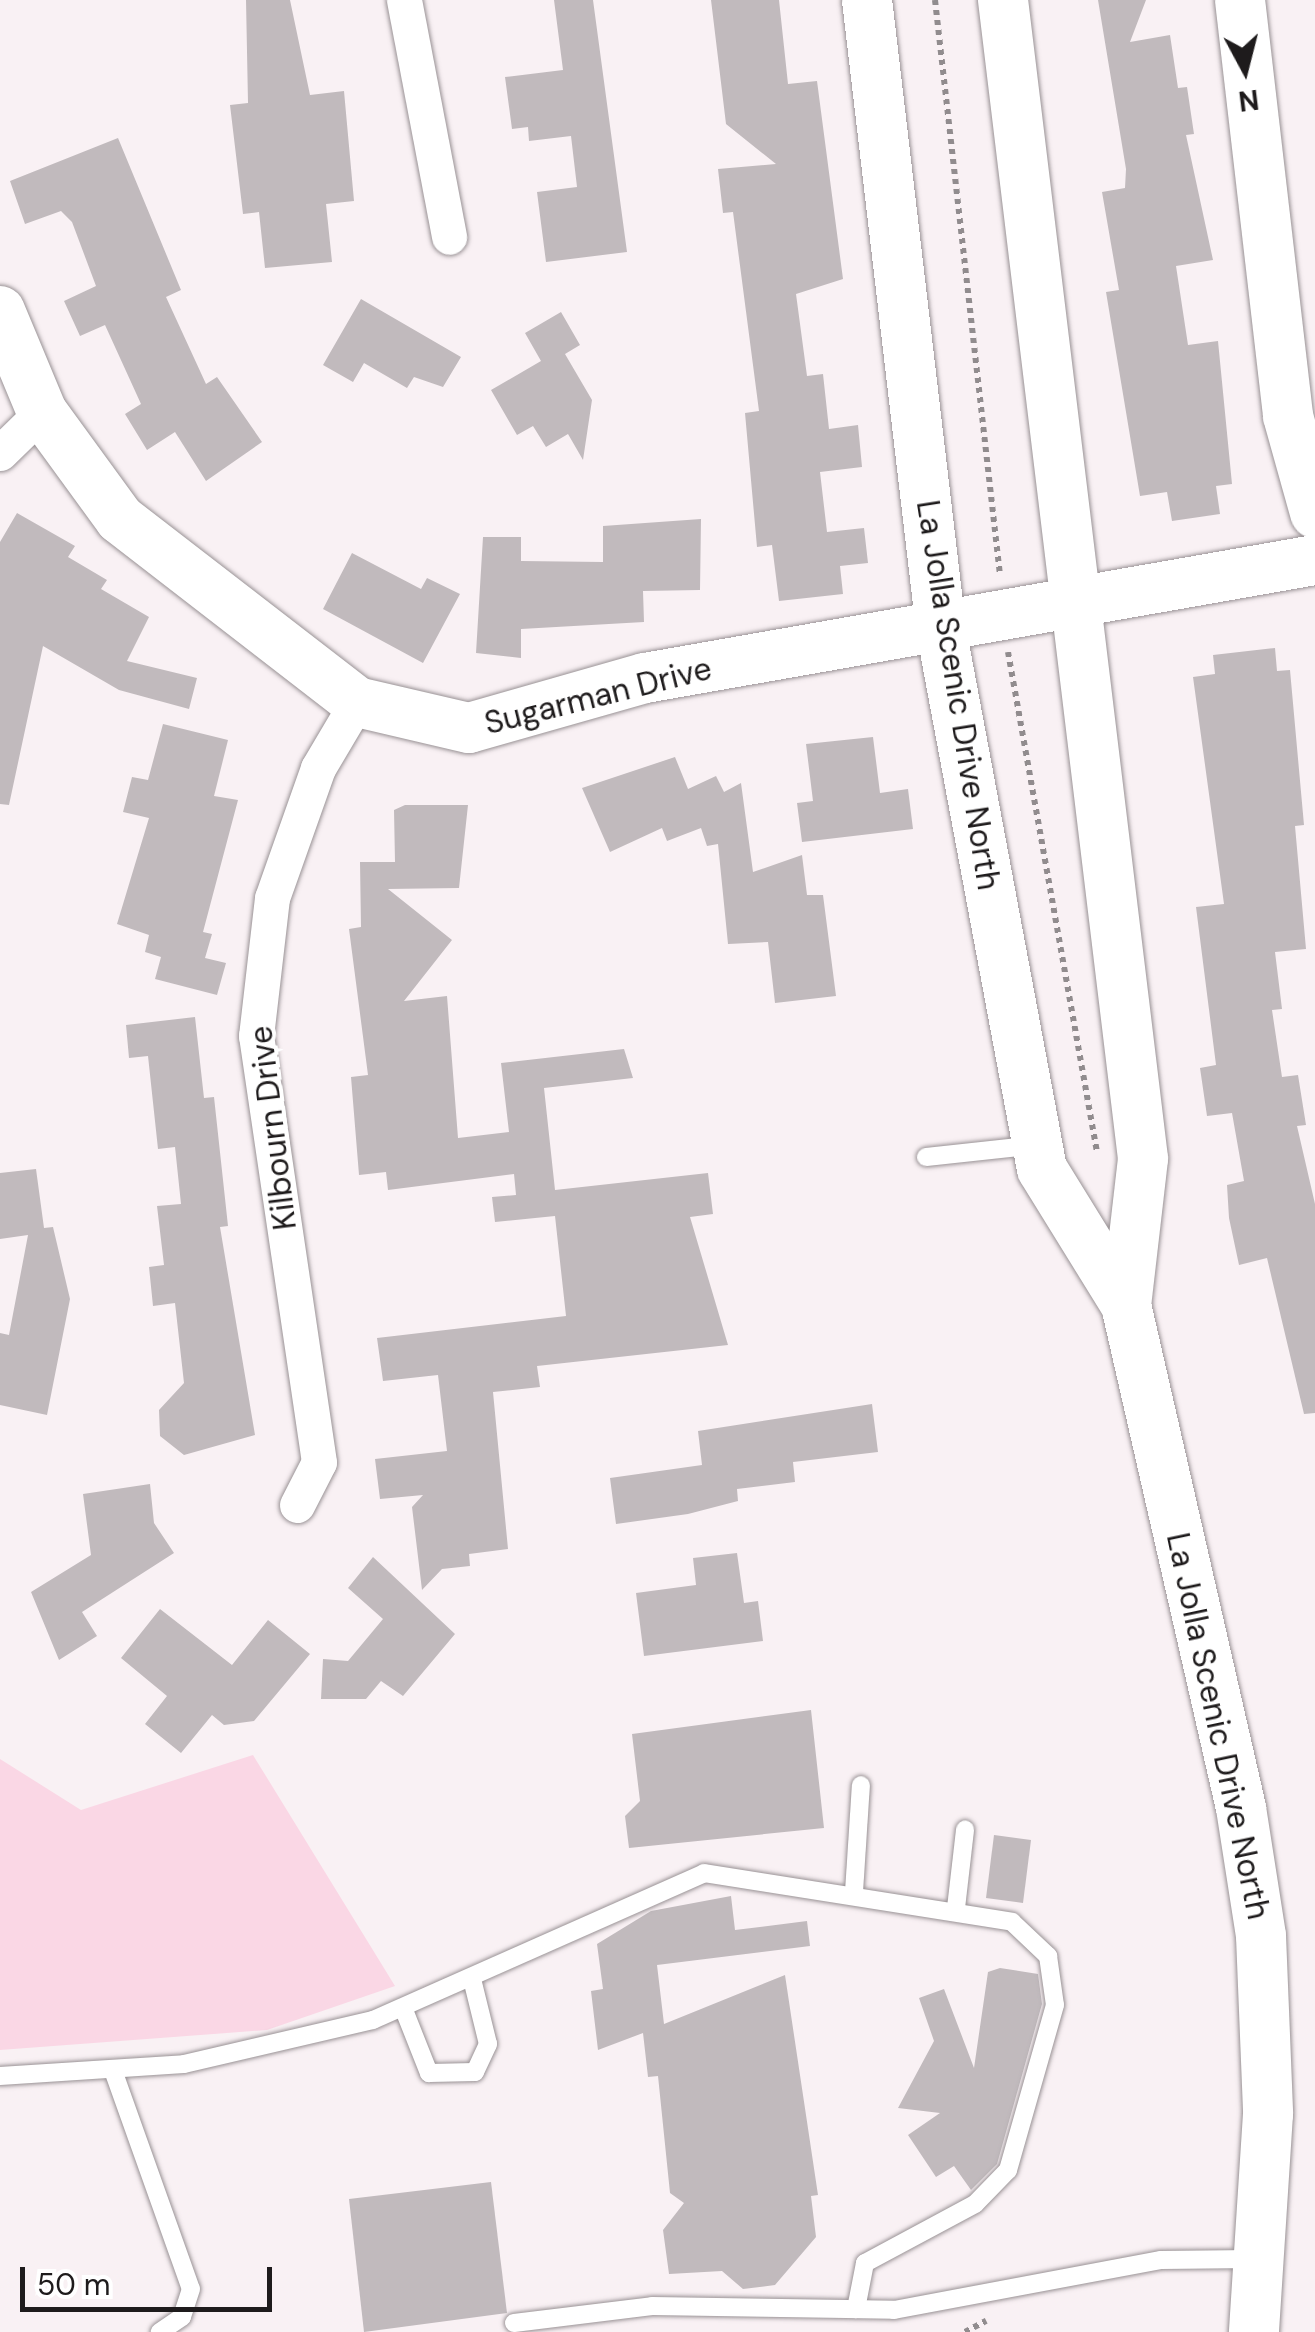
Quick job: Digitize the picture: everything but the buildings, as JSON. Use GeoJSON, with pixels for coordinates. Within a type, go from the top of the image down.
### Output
{"type":"FeatureCollection","features":[{"type":"Feature","properties":{"kind":"main road","name":"La Jolla Scenic Drive North"},"geometry":{"type":"LineString","coordinates":[[868,0],[940,628],[1042,1170],[1126,1304],[1241,1808],[1260,1936],[1268,2114],[1254,2332]]}},
{"type":"Feature","properties":{"kind":"main road","name":"La Jolla Scenic Drive North"},"geometry":{"type":"LineString","coordinates":[[1003,0],[1143,1159],[1126,1304]]}},
{"type":"Feature","properties":{"kind":"main road"},"geometry":{"type":"LineString","coordinates":[[1240,0],[1288,416],[1315,512]]}},
{"type":"Feature","properties":{"kind":"main road","name":"Sugarman Drive"},"geometry":{"type":"LineString","coordinates":[[0,311],[42,412],[120,519],[357,702],[469,728],[645,678],[1074,606],[1315,560]]}},
{"type":"Feature","properties":{"kind":"street"},"geometry":{"type":"LineString","coordinates":[[404,0],[449,237]]}},
{"type":"Feature","properties":{"kind":"street"},"geometry":{"type":"LineString","coordinates":[[0,453],[42,412]]}},
{"type":"Feature","properties":{"kind":"street","name":"Kilbourn Drive"},"geometry":{"type":"LineString","coordinates":[[298,1504],[319,1462],[256,1036],[272,898],[318,768],[357,702]]}},
{"type":"Feature","properties":{"kind":"lane"},"geometry":{"type":"LineString","coordinates":[[926,1157],[1037,1145]]}},
{"type":"Feature","properties":{"kind":"lane"},"geometry":{"type":"LineString","coordinates":[[854,1892],[861,1785]]}},
{"type":"Feature","properties":{"kind":"lane"},"geometry":{"type":"LineString","coordinates":[[956,1908],[965,1830]]}},
{"type":"Feature","properties":{"kind":"lane"},"geometry":{"type":"LineString","coordinates":[[0,2076],[114,2073],[247,2053],[404,2010],[473,1983],[674,1880],[740,1874],[956,1908],[1033,1936],[1055,1979],[1008,2170],[976,2204],[865,2264],[856,2308]]}},
{"type":"Feature","properties":{"kind":"lane"},"geometry":{"type":"LineString","coordinates":[[404,2010],[429,2073],[475,2072],[488,2044],[473,1983]]}},
{"type":"Feature","properties":{"kind":"lane"},"geometry":{"type":"LineString","coordinates":[[114,2073],[191,2289],[182,2318],[160,2332]]}},
{"type":"Feature","properties":{"kind":"lane"},"geometry":{"type":"LineString","coordinates":[[514,2324],[652,2306],[856,2308],[963,2301],[1161,2260],[1259,2258]]}},
{"type":"Feature","properties":{"kind":"path"},"geometry":{"type":"LineString","coordinates":[[935,0],[1002,590]]}},
{"type":"Feature","properties":{"kind":"path"},"geometry":{"type":"LineString","coordinates":[[1010,666],[1100,1168]]}},
{"type":"Feature","properties":{"kind":"shaded area"},"geometry":{"type":"Polygon","coordinates":[[[253,1755],[395,1986],[267,2030],[0,2050],[0,1759],[81,1810],[253,1755]]]}}]}
